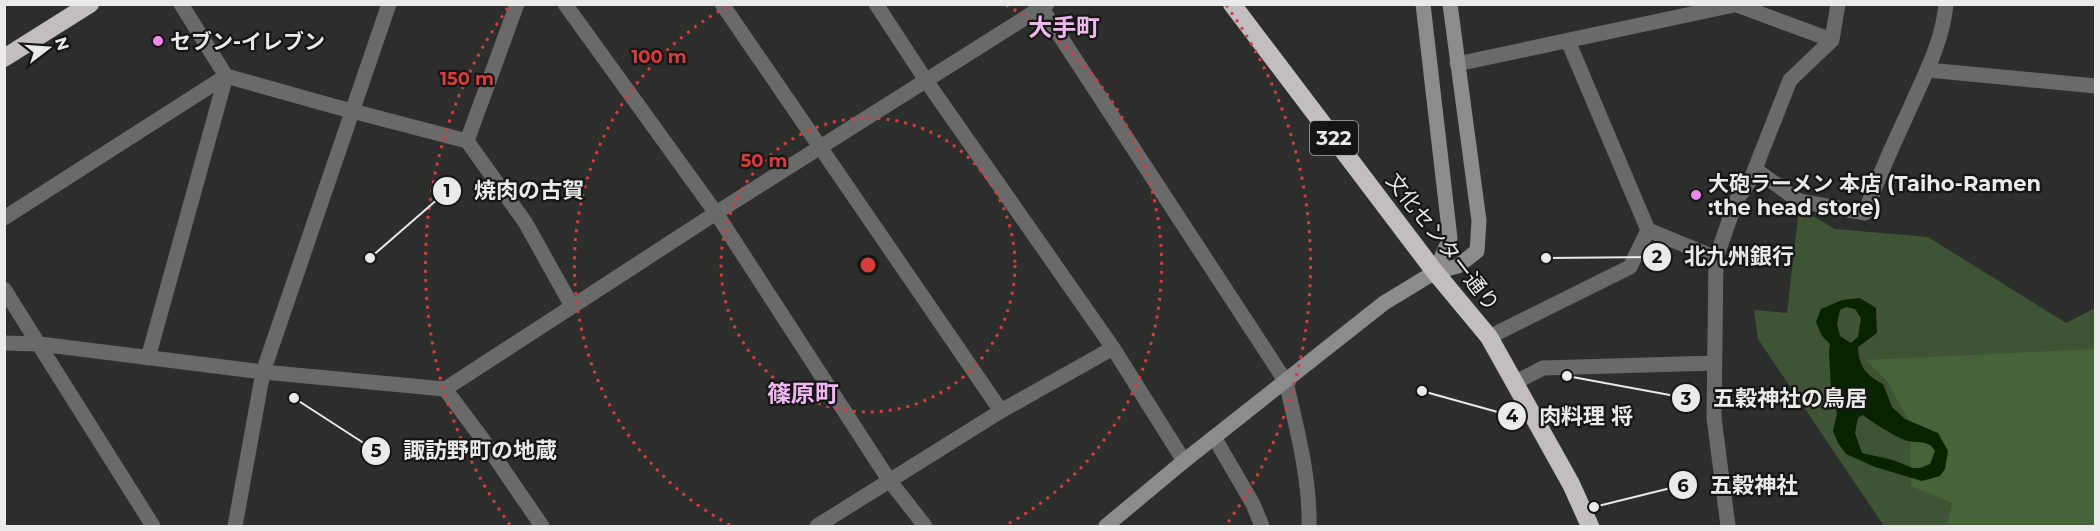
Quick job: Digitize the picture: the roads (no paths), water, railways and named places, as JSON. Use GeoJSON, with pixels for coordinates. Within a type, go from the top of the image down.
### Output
{"type":"FeatureCollection","features":[{"type":"Feature","properties":{"kind":"highway"},"geometry":{"type":"LineString","coordinates":[[4,58],[90,4]]}},
{"type":"Feature","properties":{"kind":"highway","name":"文化センター通り"},"geometry":{"type":"LineString","coordinates":[[1232,4],[1435,272],[1489,337],[1571,484],[1590,526]]}},
{"type":"Feature","properties":{"kind":"street"},"geometry":{"type":"LineString","coordinates":[[181,4],[226,76],[467,141],[525,222],[572,306]]}},
{"type":"Feature","properties":{"kind":"street"},"geometry":{"type":"LineString","coordinates":[[236,526],[263,372],[389,4]]}},
{"type":"Feature","properties":{"kind":"street"},"geometry":{"type":"LineString","coordinates":[[467,141],[517,4]]}},
{"type":"Feature","properties":{"kind":"street"},"geometry":{"type":"LineString","coordinates":[[565,4],[716,213],[889,480],[925,526]]}},
{"type":"Feature","properties":{"kind":"street"},"geometry":{"type":"LineString","coordinates":[[722,4],[1001,411]]}},
{"type":"Feature","properties":{"kind":"street"},"geometry":{"type":"LineString","coordinates":[[876,4],[927,82],[1113,348],[1184,461]]}},
{"type":"Feature","properties":{"kind":"street"},"geometry":{"type":"LineString","coordinates":[[1422,4],[1450,238],[1435,272]]}},
{"type":"Feature","properties":{"kind":"street"},"geometry":{"type":"LineString","coordinates":[[1107,526],[1184,461],[1384,303],[1435,272],[1458,266],[1477,251],[1479,221],[1450,4]]}},
{"type":"Feature","properties":{"kind":"street"},"geometry":{"type":"LineString","coordinates":[[1728,526],[1714,418],[1716,258],[1736,201],[1751,179],[1790,80],[1832,40],[1838,4]]}},
{"type":"Feature","properties":{"kind":"street"},"geometry":{"type":"LineString","coordinates":[[1755,169],[1799,201],[1865,213],[1881,171],[1928,70],[1945,18],[1946,4]]}},
{"type":"Feature","properties":{"kind":"street"},"geometry":{"type":"LineString","coordinates":[[1457,64],[1734,5],[1832,40]]}},
{"type":"Feature","properties":{"kind":"street"},"geometry":{"type":"LineString","coordinates":[[4,343],[40,344],[263,372],[445,389],[716,213],[927,82],[1042,6],[1286,382],[1296,423],[1309,500],[1309,526]]}},
{"type":"Feature","properties":{"kind":"street"},"geometry":{"type":"LineString","coordinates":[[1568,41],[1648,230],[1716,258]]}},
{"type":"Feature","properties":{"kind":"street"},"geometry":{"type":"LineString","coordinates":[[1928,70],[2096,86]]}},
{"type":"Feature","properties":{"kind":"street"},"geometry":{"type":"LineString","coordinates":[[4,218],[226,76]]}},
{"type":"Feature","properties":{"kind":"street"},"geometry":{"type":"LineString","coordinates":[[148,358],[226,76]]}},
{"type":"Feature","properties":{"kind":"street"},"geometry":{"type":"LineString","coordinates":[[1489,337],[1630,267],[1648,230]]}},
{"type":"Feature","properties":{"kind":"street"},"geometry":{"type":"LineString","coordinates":[[4,289],[40,344],[147,525]]}},
{"type":"Feature","properties":{"kind":"street"},"geometry":{"type":"LineString","coordinates":[[817,526],[1001,411],[1113,348]]}},
{"type":"Feature","properties":{"kind":"street"},"geometry":{"type":"LineString","coordinates":[[1516,382],[1543,368],[1715,363]]}},
{"type":"Feature","properties":{"kind":"street"},"geometry":{"type":"LineString","coordinates":[[445,389],[542,526]]}},
{"type":"Feature","properties":{"kind":"street"},"geometry":{"type":"LineString","coordinates":[[1214,437],[1253,504],[1262,526]]}},
{"type":"Feature","properties":{"kind":"place","name":"セブン-イレブン"},"geometry":{"type":"Point","coordinates":[158,41]}},
{"type":"Feature","properties":{"kind":"place","name":"大砲ラーメン 本店 (Taiho-Ramen :the head store)"},"geometry":{"type":"Point","coordinates":[1696,195]}},
{"type":"Feature","properties":{"kind":"place","name":"焼肉の古賀"},"geometry":{"type":"Point","coordinates":[370,258]}},
{"type":"Feature","properties":{"kind":"place","name":"北九州銀行"},"geometry":{"type":"Point","coordinates":[1546,258]}},
{"type":"Feature","properties":{"kind":"place","name":"五穀神社の鳥居"},"geometry":{"type":"Point","coordinates":[1567,376]}},
{"type":"Feature","properties":{"kind":"place","name":"肉料理 将"},"geometry":{"type":"Point","coordinates":[1422,391]}},
{"type":"Feature","properties":{"kind":"place","name":"諏訪野町の地蔵"},"geometry":{"type":"Point","coordinates":[294,398]}},
{"type":"Feature","properties":{"kind":"place","name":"五穀神社"},"geometry":{"type":"Point","coordinates":[1594,507]}},
{"type":"Feature","properties":{"kind":"district","name":"大手町"},"geometry":{"type":"Point","coordinates":[1064,27]}},
{"type":"Feature","properties":{"kind":"district","name":"篠原町"},"geometry":{"type":"Point","coordinates":[803,393]}}]}
